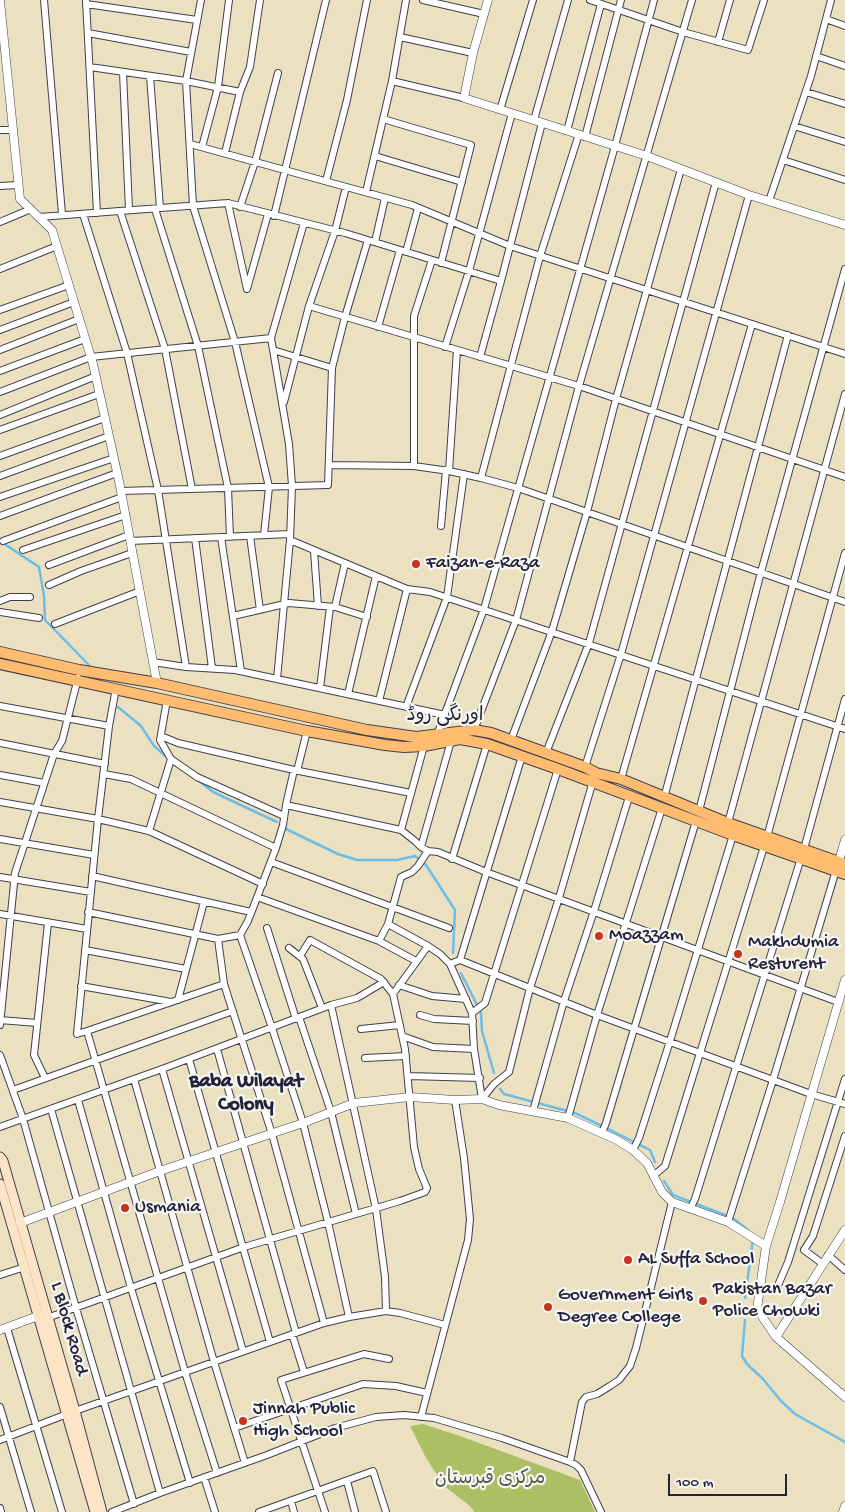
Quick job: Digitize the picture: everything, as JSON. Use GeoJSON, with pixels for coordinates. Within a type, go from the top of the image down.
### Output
{"type":"FeatureCollection","features":[{"type":"Feature","properties":{"kind":"main road","name":"اورنگی روڈ"},"geometry":{"type":"LineString","coordinates":[[0,652],[79,670],[157,683],[366,730],[416,737],[474,730],[491,734],[585,767],[594,778],[621,779],[663,803],[698,816],[728,823],[766,841],[841,867]]}},
{"type":"Feature","properties":{"kind":"main road","name":"اورنگی روڈ"},"geometry":{"type":"LineString","coordinates":[[0,664],[307,731],[386,745],[404,747],[424,746],[467,739],[594,778],[629,797],[663,803]]}},
{"type":"Feature","properties":{"kind":"main road","name":"اورنگی روڈ"},"geometry":{"type":"LineString","coordinates":[[698,816],[733,835],[766,841]]}},
{"type":"Feature","properties":{"kind":"main road","name":"L Block Road"},"geometry":{"type":"LineString","coordinates":[[0,1157],[3,1161],[20,1223],[43,1317],[102,1512]]}},
{"type":"Feature","properties":{"kind":"main road","name":"L Block Road"},"geometry":{"type":"LineString","coordinates":[[0,1184],[43,1317]]}},
{"type":"Feature","properties":{"kind":"main road","name":"L Block Road"},"geometry":{"type":"LineString","coordinates":[[71,1412],[95,1512]]}},
{"type":"Feature","properties":{"kind":"street"},"geometry":{"type":"LineString","coordinates":[[44,0],[62,214]]}},
{"type":"Feature","properties":{"kind":"street"},"geometry":{"type":"LineString","coordinates":[[201,0],[186,81],[193,206],[235,342],[269,487],[264,535]]}},
{"type":"Feature","properties":{"kind":"street"},"geometry":{"type":"LineString","coordinates":[[202,147],[218,87],[229,0]]}},
{"type":"Feature","properties":{"kind":"street"},"geometry":{"type":"LineString","coordinates":[[225,154],[240,92],[250,67],[260,0]]}},
{"type":"Feature","properties":{"kind":"street"},"geometry":{"type":"LineString","coordinates":[[228,204],[247,289],[286,170],[326,0]]}},
{"type":"Feature","properties":{"kind":"street"},"geometry":{"type":"LineString","coordinates":[[326,181],[347,100],[367,0]]}},
{"type":"Feature","properties":{"kind":"street"},"geometry":{"type":"LineString","coordinates":[[366,192],[392,81],[406,0]]}},
{"type":"Feature","properties":{"kind":"street"},"geometry":{"type":"LineString","coordinates":[[424,0],[484,14]]}},
{"type":"Feature","properties":{"kind":"street"},"geometry":{"type":"LineString","coordinates":[[464,98],[473,53],[488,0]]}},
{"type":"Feature","properties":{"kind":"street"},"geometry":{"type":"LineString","coordinates":[[500,110],[533,0]]}},
{"type":"Feature","properties":{"kind":"street"},"geometry":{"type":"LineString","coordinates":[[480,357],[510,246],[568,0]]}},
{"type":"Feature","properties":{"kind":"street"},"geometry":{"type":"LineString","coordinates":[[590,0],[683,32],[748,50],[764,0]]}},
{"type":"Feature","properties":{"kind":"street"},"geometry":{"type":"LineString","coordinates":[[481,478],[540,256],[582,136],[621,0]]}},
{"type":"Feature","properties":{"kind":"street"},"geometry":{"type":"LineString","coordinates":[[437,734],[484,609],[615,146],[654,0]]}},
{"type":"Feature","properties":{"kind":"street"},"geometry":{"type":"LineString","coordinates":[[474,730],[516,620],[579,386],[692,0]]}},
{"type":"Feature","properties":{"kind":"street"},"geometry":{"type":"LineString","coordinates":[[718,42],[730,0]]}},
{"type":"Feature","properties":{"kind":"street"},"geometry":{"type":"LineString","coordinates":[[769,201],[806,92],[831,0]]}},
{"type":"Feature","properties":{"kind":"street"},"geometry":{"type":"LineString","coordinates":[[0,1],[4,86],[13,130],[20,199],[52,230],[96,376],[122,494],[157,683]]}},
{"type":"Feature","properties":{"kind":"street"},"geometry":{"type":"LineString","coordinates":[[97,213],[86,2],[197,20]]}},
{"type":"Feature","properties":{"kind":"street"},"geometry":{"type":"LineString","coordinates":[[567,131],[601,4]]}},
{"type":"Feature","properties":{"kind":"street"},"geometry":{"type":"LineString","coordinates":[[826,20],[845,26]]}},
{"type":"Feature","properties":{"kind":"street"},"geometry":{"type":"LineString","coordinates":[[88,33],[191,52]]}},
{"type":"Feature","properties":{"kind":"street"},"geometry":{"type":"LineString","coordinates":[[400,37],[473,53]]}},
{"type":"Feature","properties":{"kind":"street"},"geometry":{"type":"LineString","coordinates":[[816,56],[845,66]]}},
{"type":"Feature","properties":{"kind":"street"},"geometry":{"type":"LineString","coordinates":[[90,67],[186,81],[240,92]]}},
{"type":"Feature","properties":{"kind":"street"},"geometry":{"type":"LineString","coordinates":[[123,72],[129,210]]}},
{"type":"Feature","properties":{"kind":"street"},"geometry":{"type":"LineString","coordinates":[[240,207],[255,162],[278,73]]}},
{"type":"Feature","properties":{"kind":"street"},"geometry":{"type":"LineString","coordinates":[[150,76],[158,208],[198,346],[228,488],[230,537]]}},
{"type":"Feature","properties":{"kind":"street"},"geometry":{"type":"LineString","coordinates":[[392,81],[464,98],[647,156],[749,195],[845,225]]}},
{"type":"Feature","properties":{"kind":"street"},"geometry":{"type":"LineString","coordinates":[[806,92],[845,104]]}},
{"type":"Feature","properties":{"kind":"street"},"geometry":{"type":"LineString","coordinates":[[445,347],[480,233],[512,114]]}},
{"type":"Feature","properties":{"kind":"street"},"geometry":{"type":"LineString","coordinates":[[383,119],[471,145],[441,263]]}},
{"type":"Feature","properties":{"kind":"street"},"geometry":{"type":"LineString","coordinates":[[794,126],[845,142]]}},
{"type":"Feature","properties":{"kind":"street"},"geometry":{"type":"LineString","coordinates":[[0,130],[13,130]]}},
{"type":"Feature","properties":{"kind":"street"},"geometry":{"type":"LineString","coordinates":[[190,144],[418,208],[510,246],[845,354]]}},
{"type":"Feature","properties":{"kind":"street"},"geometry":{"type":"LineString","coordinates":[[375,156],[462,182]]}},
{"type":"Feature","properties":{"kind":"street"},"geometry":{"type":"LineString","coordinates":[[783,160],[845,180]]}},
{"type":"Feature","properties":{"kind":"street"},"geometry":{"type":"LineString","coordinates":[[511,740],[552,631],[587,512],[616,398],[681,169]]}},
{"type":"Feature","properties":{"kind":"street"},"geometry":{"type":"LineString","coordinates":[[546,753],[589,643],[716,182]]}},
{"type":"Feature","properties":{"kind":"street"},"geometry":{"type":"LineString","coordinates":[[0,186],[18,185]]}},
{"type":"Feature","properties":{"kind":"street"},"geometry":{"type":"LineString","coordinates":[[283,405],[309,306],[335,231],[346,187]]}},
{"type":"Feature","properties":{"kind":"street"},"geometry":{"type":"LineString","coordinates":[[585,767],[621,654],[749,195]]}},
{"type":"Feature","properties":{"kind":"street"},"geometry":{"type":"LineString","coordinates":[[3,541],[122,494],[158,490],[328,485],[332,368],[344,317],[385,198]]}},
{"type":"Feature","properties":{"kind":"street"},"geometry":{"type":"LineString","coordinates":[[39,217],[228,204],[371,241],[501,281]]}},
{"type":"Feature","properties":{"kind":"street"},"geometry":{"type":"LineString","coordinates":[[378,327],[418,208]]}},
{"type":"Feature","properties":{"kind":"street"},"geometry":{"type":"LineString","coordinates":[[0,222],[31,209]]}},
{"type":"Feature","properties":{"kind":"street"},"geometry":{"type":"LineString","coordinates":[[120,211],[165,349],[192,489]]}},
{"type":"Feature","properties":{"kind":"street"},"geometry":{"type":"LineString","coordinates":[[84,214],[127,353],[158,490],[186,666]]}},
{"type":"Feature","properties":{"kind":"street"},"geometry":{"type":"LineString","coordinates":[[277,679],[290,537],[292,486],[289,444],[271,338],[304,223]]}},
{"type":"Feature","properties":{"kind":"street"},"geometry":{"type":"LineString","coordinates":[[0,269],[57,246]]}},
{"type":"Feature","properties":{"kind":"street"},"geometry":{"type":"LineString","coordinates":[[414,466],[414,316],[432,260]]}},
{"type":"Feature","properties":{"kind":"street"},"geometry":{"type":"LineString","coordinates":[[604,1128],[698,816],[761,572],[845,269]]}},
{"type":"Feature","properties":{"kind":"street"},"geometry":{"type":"LineString","coordinates":[[0,310],[69,285]]}},
{"type":"Feature","properties":{"kind":"street"},"geometry":{"type":"LineString","coordinates":[[0,330],[74,302]]}},
{"type":"Feature","properties":{"kind":"street"},"geometry":{"type":"LineString","coordinates":[[309,306],[579,386],[845,477]]}},
{"type":"Feature","properties":{"kind":"street"},"geometry":{"type":"LineString","coordinates":[[0,350],[79,319]]}},
{"type":"Feature","properties":{"kind":"street"},"geometry":{"type":"LineString","coordinates":[[621,779],[752,324]]}},
{"type":"Feature","properties":{"kind":"street"},"geometry":{"type":"LineString","coordinates":[[569,1116],[597,1014],[663,803],[788,335]]}},
{"type":"Feature","properties":{"kind":"street"},"geometry":{"type":"LineString","coordinates":[[0,392],[90,356],[271,338]]}},
{"type":"Feature","properties":{"kind":"street"},"geometry":{"type":"LineString","coordinates":[[0,371],[85,339]]}},
{"type":"Feature","properties":{"kind":"street"},"geometry":{"type":"LineString","coordinates":[[273,350],[332,368]]}},
{"type":"Feature","properties":{"kind":"street"},"geometry":{"type":"LineString","coordinates":[[441,526],[448,470],[457,350]]}},
{"type":"Feature","properties":{"kind":"street"},"geometry":{"type":"LineString","coordinates":[[0,414],[96,376]]}},
{"type":"Feature","properties":{"kind":"street"},"geometry":{"type":"LineString","coordinates":[[0,430],[100,394]]}},
{"type":"Feature","properties":{"kind":"street"},"geometry":{"type":"LineString","coordinates":[[728,823],[845,394]]}},
{"type":"Feature","properties":{"kind":"street"},"geometry":{"type":"LineString","coordinates":[[0,456],[105,418]]}},
{"type":"Feature","properties":{"kind":"street"},"geometry":{"type":"LineString","coordinates":[[0,476],[109,436]]}},
{"type":"Feature","properties":{"kind":"street"},"geometry":{"type":"LineString","coordinates":[[0,497],[114,458]]}},
{"type":"Feature","properties":{"kind":"street"},"geometry":{"type":"LineString","coordinates":[[329,465],[414,466],[448,470],[481,478],[518,488],[845,602]]}},
{"type":"Feature","properties":{"kind":"street"},"geometry":{"type":"LineString","coordinates":[[0,516],[117,473]]}},
{"type":"Feature","properties":{"kind":"street"},"geometry":{"type":"LineString","coordinates":[[406,707],[447,597],[464,474]]}},
{"type":"Feature","properties":{"kind":"street"},"geometry":{"type":"LineString","coordinates":[[23,550],[126,516]]}},
{"type":"Feature","properties":{"kind":"street"},"geometry":{"type":"LineString","coordinates":[[49,565],[130,538],[166,539],[264,535],[290,537],[314,550],[407,589],[430,592],[447,597],[845,729]]}},
{"type":"Feature","properties":{"kind":"street"},"geometry":{"type":"LineString","coordinates":[[250,536],[260,610]]}},
{"type":"Feature","properties":{"kind":"street"},"geometry":{"type":"LineString","coordinates":[[221,537],[241,671]]}},
{"type":"Feature","properties":{"kind":"street"},"geometry":{"type":"LineString","coordinates":[[195,538],[212,668]]}},
{"type":"Feature","properties":{"kind":"street"},"geometry":{"type":"LineString","coordinates":[[314,550],[318,606]]}},
{"type":"Feature","properties":{"kind":"street"},"geometry":{"type":"LineString","coordinates":[[49,585],[81,571],[132,553]]}},
{"type":"Feature","properties":{"kind":"street"},"geometry":{"type":"LineString","coordinates":[[653,1176],[665,1166],[766,841],[845,553]]}},
{"type":"Feature","properties":{"kind":"street"},"geometry":{"type":"LineString","coordinates":[[320,688],[333,607],[344,563]]}},
{"type":"Feature","properties":{"kind":"street"},"geometry":{"type":"LineString","coordinates":[[348,694],[376,576]]}},
{"type":"Feature","properties":{"kind":"street"},"geometry":{"type":"LineString","coordinates":[[378,700],[407,589]]}},
{"type":"Feature","properties":{"kind":"street"},"geometry":{"type":"LineString","coordinates":[[55,624],[140,591]]}},
{"type":"Feature","properties":{"kind":"street"},"geometry":{"type":"LineString","coordinates":[[0,601],[10,597],[30,597]]}},
{"type":"Feature","properties":{"kind":"street"},"geometry":{"type":"LineString","coordinates":[[233,616],[289,603],[333,607],[366,616]]}},
{"type":"Feature","properties":{"kind":"street"},"geometry":{"type":"LineString","coordinates":[[0,612],[39,618]]}},
{"type":"Feature","properties":{"kind":"street"},"geometry":{"type":"LineString","coordinates":[[153,662],[241,671],[445,715]]}},
{"type":"Feature","properties":{"kind":"street"},"geometry":{"type":"LineString","coordinates":[[0,1025],[3,963],[8,939],[14,879],[35,808],[54,754],[62,741],[78,681],[79,670]]}},
{"type":"Feature","properties":{"kind":"street"},"geometry":{"type":"LineString","coordinates":[[116,688],[109,726],[94,854],[77,1034],[224,984]]}},
{"type":"Feature","properties":{"kind":"street"},"geometry":{"type":"LineString","coordinates":[[692,1204],[802,853],[845,698]]}},
{"type":"Feature","properties":{"kind":"street"},"geometry":{"type":"LineString","coordinates":[[167,700],[160,740],[170,760],[197,777],[284,816]]}},
{"type":"Feature","properties":{"kind":"street"},"geometry":{"type":"LineString","coordinates":[[0,706],[109,726]]}},
{"type":"Feature","properties":{"kind":"street"},"geometry":{"type":"LineString","coordinates":[[307,731],[276,848],[252,912],[240,935],[303,1123],[349,1317]]}},
{"type":"Feature","properties":{"kind":"street"},"geometry":{"type":"LineString","coordinates":[[161,736],[178,743],[296,770],[411,793]]}},
{"type":"Feature","properties":{"kind":"street"},"geometry":{"type":"LineString","coordinates":[[421,847],[450,741]]}},
{"type":"Feature","properties":{"kind":"street"},"geometry":{"type":"LineString","coordinates":[[0,743],[105,764]]}},
{"type":"Feature","properties":{"kind":"street"},"geometry":{"type":"LineString","coordinates":[[452,859],[487,744]]}},
{"type":"Feature","properties":{"kind":"street"},"geometry":{"type":"LineString","coordinates":[[400,830],[424,746]]}},
{"type":"Feature","properties":{"kind":"street"},"geometry":{"type":"LineString","coordinates":[[460,960],[522,756]]}},
{"type":"Feature","properties":{"kind":"street"},"geometry":{"type":"LineString","coordinates":[[149,831],[170,760]]}},
{"type":"Feature","properties":{"kind":"street"},"geometry":{"type":"LineString","coordinates":[[474,1011],[485,1003],[558,768]]}},
{"type":"Feature","properties":{"kind":"street"},"geometry":{"type":"LineString","coordinates":[[104,774],[131,779],[276,848]]}},
{"type":"Feature","properties":{"kind":"street"},"geometry":{"type":"LineString","coordinates":[[0,775],[44,783]]}},
{"type":"Feature","properties":{"kind":"street"},"geometry":{"type":"LineString","coordinates":[[482,1099],[494,1084],[509,1072],[530,988],[559,898],[594,778]]}},
{"type":"Feature","properties":{"kind":"street"},"geometry":{"type":"LineString","coordinates":[[535,1105],[564,1001],[629,797]]}},
{"type":"Feature","properties":{"kind":"street"},"geometry":{"type":"LineString","coordinates":[[0,802],[98,819],[149,831],[263,884]]}},
{"type":"Feature","properties":{"kind":"street"},"geometry":{"type":"LineString","coordinates":[[286,805],[400,830],[427,853]]}},
{"type":"Feature","properties":{"kind":"street"},"geometry":{"type":"LineString","coordinates":[[634,1147],[639,1138],[670,1041],[733,835]]}},
{"type":"Feature","properties":{"kind":"street"},"geometry":{"type":"LineString","coordinates":[[0,839],[94,854]]}},
{"type":"Feature","properties":{"kind":"street"},"geometry":{"type":"LineString","coordinates":[[728,1221],[841,867],[845,840]]}},
{"type":"Feature","properties":{"kind":"street"},"geometry":{"type":"LineString","coordinates":[[427,853],[438,852],[486,872],[626,922],[838,1002]]}},
{"type":"Feature","properties":{"kind":"street"},"geometry":{"type":"LineString","coordinates":[[380,941],[388,924],[401,877],[412,872],[427,853]]}},
{"type":"Feature","properties":{"kind":"street"},"geometry":{"type":"LineString","coordinates":[[271,862],[449,928]]}},
{"type":"Feature","properties":{"kind":"street"},"geometry":{"type":"LineString","coordinates":[[92,876],[252,912]]}},
{"type":"Feature","properties":{"kind":"street"},"geometry":{"type":"LineString","coordinates":[[0,877],[90,892]]}},
{"type":"Feature","properties":{"kind":"street"},"geometry":{"type":"LineString","coordinates":[[257,896],[380,941],[416,962]]}},
{"type":"Feature","properties":{"kind":"street"},"geometry":{"type":"LineString","coordinates":[[175,1001],[186,969],[204,902]]}},
{"type":"Feature","properties":{"kind":"street"},"geometry":{"type":"LineString","coordinates":[[88,912],[218,938],[240,935]]}},
{"type":"Feature","properties":{"kind":"street"},"geometry":{"type":"LineString","coordinates":[[0,914],[87,929]]}},
{"type":"Feature","properties":{"kind":"street"},"geometry":{"type":"LineString","coordinates":[[45,1078],[34,1055],[48,922]]}},
{"type":"Feature","properties":{"kind":"street"},"geometry":{"type":"LineString","coordinates":[[388,924],[428,946],[450,964],[466,999],[474,1011],[474,1049],[482,1099]]}},
{"type":"Feature","properties":{"kind":"street"},"geometry":{"type":"LineString","coordinates":[[267,928],[331,1112],[356,1214]]}},
{"type":"Feature","properties":{"kind":"street"},"geometry":{"type":"LineString","coordinates":[[0,938],[8,939]]}},
{"type":"Feature","properties":{"kind":"street"},"geometry":{"type":"LineString","coordinates":[[218,938],[224,984],[272,1134],[324,1323]]}},
{"type":"Feature","properties":{"kind":"street"},"geometry":{"type":"LineString","coordinates":[[62,1512],[4,1329],[76,1308],[244,1247],[376,1209],[426,1191],[414,1148],[406,1056],[393,994],[381,979],[310,940],[300,956]]}},
{"type":"Feature","properties":{"kind":"street"},"geometry":{"type":"LineString","coordinates":[[393,994],[428,946]]}},
{"type":"Feature","properties":{"kind":"street"},"geometry":{"type":"LineString","coordinates":[[289,948],[304,959],[322,1008]]}},
{"type":"Feature","properties":{"kind":"street"},"geometry":{"type":"LineString","coordinates":[[85,950],[186,969]]}},
{"type":"Feature","properties":{"kind":"street"},"geometry":{"type":"LineString","coordinates":[[450,964],[460,960],[633,1028],[811,1094],[845,1104]]}},
{"type":"Feature","properties":{"kind":"street"},"geometry":{"type":"LineString","coordinates":[[845,980],[766,1246],[757,1309],[776,1337],[845,1397]]}},
{"type":"Feature","properties":{"kind":"street"},"geometry":{"type":"LineString","coordinates":[[0,1127],[217,1049],[322,1008],[357,998],[384,982]]}},
{"type":"Feature","properties":{"kind":"street"},"geometry":{"type":"LineString","coordinates":[[399,985],[432,996],[466,999]]}},
{"type":"Feature","properties":{"kind":"street"},"geometry":{"type":"LineString","coordinates":[[81,986],[175,1001]]}},
{"type":"Feature","properties":{"kind":"street"},"geometry":{"type":"LineString","coordinates":[[331,1005],[376,1209],[385,1277],[386,1311]]}},
{"type":"Feature","properties":{"kind":"street"},"geometry":{"type":"LineString","coordinates":[[13,1090],[234,1011]]}},
{"type":"Feature","properties":{"kind":"street"},"geometry":{"type":"LineString","coordinates":[[420,1015],[434,1019],[473,1020]]}},
{"type":"Feature","properties":{"kind":"street"},"geometry":{"type":"LineString","coordinates":[[0,1020],[38,1023]]}},
{"type":"Feature","properties":{"kind":"street"},"geometry":{"type":"LineString","coordinates":[[361,1029],[400,1025]]}},
{"type":"Feature","properties":{"kind":"street"},"geometry":{"type":"LineString","coordinates":[[87,1031],[216,1473]]}},
{"type":"Feature","properties":{"kind":"street"},"geometry":{"type":"LineString","coordinates":[[402,1036],[433,1047],[474,1049]]}},
{"type":"Feature","properties":{"kind":"street"},"geometry":{"type":"LineString","coordinates":[[217,1049],[271,1239],[304,1372]]}},
{"type":"Feature","properties":{"kind":"street"},"geometry":{"type":"LineString","coordinates":[[0,1055],[23,1119],[134,1504]]}},
{"type":"Feature","properties":{"kind":"street"},"geometry":{"type":"LineString","coordinates":[[366,1058],[406,1056]]}},
{"type":"Feature","properties":{"kind":"street"},"geometry":{"type":"LineString","coordinates":[[189,1059],[270,1342]]}},
{"type":"Feature","properties":{"kind":"street"},"geometry":{"type":"LineString","coordinates":[[162,1069],[243,1351]]}},
{"type":"Feature","properties":{"kind":"street"},"geometry":{"type":"LineString","coordinates":[[408,1076],[480,1078]]}},
{"type":"Feature","properties":{"kind":"street"},"geometry":{"type":"LineString","coordinates":[[134,1079],[214,1362],[245,1463]]}},
{"type":"Feature","properties":{"kind":"street"},"geometry":{"type":"LineString","coordinates":[[776,1290],[788,1262],[845,1079]]}},
{"type":"Feature","properties":{"kind":"street"},"geometry":{"type":"LineString","coordinates":[[20,1223],[160,1171],[303,1123],[353,1103],[410,1096],[455,1100],[482,1099],[499,1105],[535,1105],[604,1128],[634,1147],[647,1163],[662,1192],[672,1202],[692,1204],[728,1221],[766,1246]]}},
{"type":"Feature","properties":{"kind":"street"},"geometry":{"type":"LineString","coordinates":[[78,1100],[131,1288],[190,1483]]}},
{"type":"Feature","properties":{"kind":"street"},"geometry":{"type":"LineString","coordinates":[[421,1417],[468,1240],[470,1219],[464,1158],[455,1100]]}},
{"type":"Feature","properties":{"kind":"street"},"geometry":{"type":"LineString","coordinates":[[50,1109],[160,1493]]}},
{"type":"Feature","properties":{"kind":"street"},"geometry":{"type":"LineString","coordinates":[[823,1264],[804,1250],[813,1236],[845,1136]]}},
{"type":"Feature","properties":{"kind":"street"},"geometry":{"type":"LineString","coordinates":[[570,1462],[582,1402],[586,1397],[596,1394],[618,1380],[630,1366],[672,1202]]}},
{"type":"Feature","properties":{"kind":"street"},"geometry":{"type":"LineString","coordinates":[[776,1337],[845,1230]]}},
{"type":"Feature","properties":{"kind":"street"},"geometry":{"type":"LineString","coordinates":[[828,1255],[845,1270]]}},
{"type":"Feature","properties":{"kind":"street"},"geometry":{"type":"LineString","coordinates":[[0,1276],[25,1266]]}},
{"type":"Feature","properties":{"kind":"street"},"geometry":{"type":"LineString","coordinates":[[0,1440],[71,1412],[324,1323],[386,1311],[445,1325]]}},
{"type":"Feature","properties":{"kind":"street"},"geometry":{"type":"LineString","coordinates":[[325,1512],[282,1380],[364,1354],[389,1358]]}},
{"type":"Feature","properties":{"kind":"street"},"geometry":{"type":"LineString","coordinates":[[234,1428],[363,1384],[396,1386],[427,1393]]}},
{"type":"Feature","properties":{"kind":"street"},"geometry":{"type":"LineString","coordinates":[[0,1407],[31,1512]]}},
{"type":"Feature","properties":{"kind":"street"},"geometry":{"type":"LineString","coordinates":[[112,1512],[335,1428],[376,1417],[404,1415],[434,1418],[502,1438],[570,1462],[581,1470],[601,1512]]}},
{"type":"Feature","properties":{"kind":"street"},"geometry":{"type":"LineString","coordinates":[[259,1512],[373,1471],[386,1512]]}},
{"type":"Feature","properties":{"kind":"street"},"geometry":{"type":"LineString","coordinates":[[204,1478],[215,1512]]}},
{"type":"Feature","properties":{"kind":"street"},"geometry":{"type":"LineString","coordinates":[[347,1481],[355,1512]]}},
{"type":"Feature","properties":{"kind":"street"},"geometry":{"type":"LineString","coordinates":[[291,1500],[294,1512]]}},
{"type":"Feature","properties":{"kind":"street"},"geometry":{"type":"LineString","coordinates":[[843,1512],[845,1506]]}},
{"type":"Feature","properties":{"kind":"street"},"geometry":{"type":"LineString","coordinates":[[0,1508],[1,1512]]}},
{"type":"Feature","properties":{"kind":"green space","name":"مرکزی قبرستان"},"geometry":{"type":"Polygon","coordinates":[[[423,1424],[580,1480],[595,1512],[474,1512],[470,1506],[444,1486],[425,1456],[410,1426],[423,1424]]]}},
{"type":"Feature","properties":{"kind":"waterway"},"geometry":{"type":"LineString","coordinates":[[3,543],[39,567],[44,596],[45,620],[89,665]]}},
{"type":"Feature","properties":{"kind":"waterway"},"geometry":{"type":"LineString","coordinates":[[118,707],[141,726],[154,746],[167,757]]}},
{"type":"Feature","properties":{"kind":"waterway"},"geometry":{"type":"LineString","coordinates":[[199,781],[213,792],[277,822]]}},
{"type":"Feature","properties":{"kind":"waterway"},"geometry":{"type":"LineString","coordinates":[[286,829],[338,854],[357,860],[397,860],[415,856],[426,865],[455,910],[453,953]]}},
{"type":"Feature","properties":{"kind":"waterway"},"geometry":{"type":"LineString","coordinates":[[461,973],[481,1013],[482,1031],[494,1073]]}},
{"type":"Feature","properties":{"kind":"waterway"},"geometry":{"type":"LineString","coordinates":[[500,1089],[504,1094],[575,1113],[650,1150],[655,1162]]}},
{"type":"Feature","properties":{"kind":"waterway"},"geometry":{"type":"LineString","coordinates":[[664,1181],[673,1195],[734,1219],[749,1231]]}},
{"type":"Feature","properties":{"kind":"waterway"},"geometry":{"type":"LineString","coordinates":[[745,1298],[753,1239]]}},
{"type":"Feature","properties":{"kind":"waterway"},"geometry":{"type":"LineString","coordinates":[[745,1320],[742,1356],[747,1364],[795,1414],[845,1442]]}},
{"type":"Feature","properties":{"kind":"place","name":"Faizan-e-Raza"},"geometry":{"type":"Point","coordinates":[416,564]}},
{"type":"Feature","properties":{"kind":"place","name":"Moazzam"},"geometry":{"type":"Point","coordinates":[599,936]}},
{"type":"Feature","properties":{"kind":"place","name":"Makhdumia Resturent"},"geometry":{"type":"Point","coordinates":[738,954]}},
{"type":"Feature","properties":{"kind":"place","name":"Usmania"},"geometry":{"type":"Point","coordinates":[125,1208]}},
{"type":"Feature","properties":{"kind":"place","name":"AL Suffa School"},"geometry":{"type":"Point","coordinates":[628,1260]}},
{"type":"Feature","properties":{"kind":"place","name":"Pakistan Bazar Police Chowki"},"geometry":{"type":"Point","coordinates":[703,1301]}},
{"type":"Feature","properties":{"kind":"place","name":"Government Girls Degree College"},"geometry":{"type":"Point","coordinates":[548,1307]}},
{"type":"Feature","properties":{"kind":"place","name":"Jinnah Public High School"},"geometry":{"type":"Point","coordinates":[243,1421]}},
{"type":"Feature","properties":{"kind":"district","name":"Baba Wilayat Colony"},"geometry":{"type":"Point","coordinates":[246,1094]}}]}
